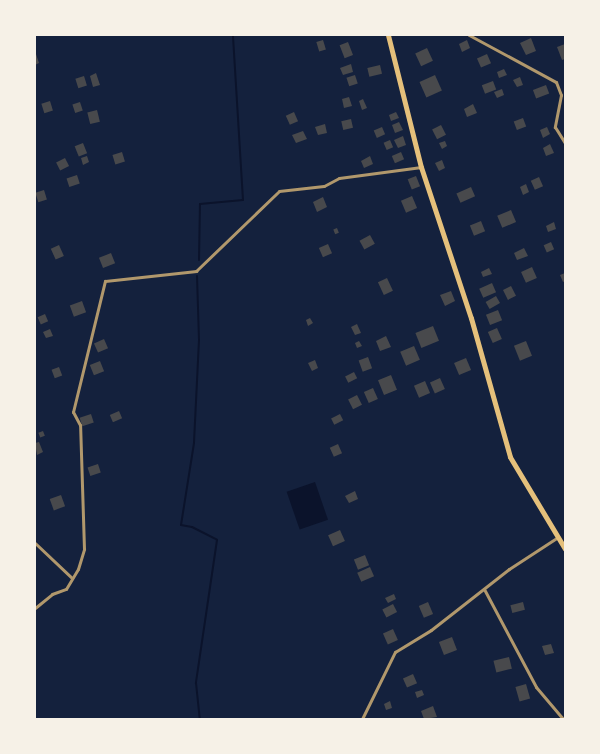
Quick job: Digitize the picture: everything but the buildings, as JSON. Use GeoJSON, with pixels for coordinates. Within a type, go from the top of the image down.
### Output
{"type":"FeatureCollection","features":[{"type":"Feature","properties":{"kind":"main road"},"geometry":{"type":"LineString","coordinates":[[388,35],[421,167],[470,318],[510,457],[565,549]]}},
{"type":"Feature","properties":{"kind":"street"},"geometry":{"type":"LineString","coordinates":[[469,35],[556,82],[561,95],[555,127],[565,142]]}},
{"type":"Feature","properties":{"kind":"street"},"geometry":{"type":"LineString","coordinates":[[35,608],[52,594],[66,589],[84,549],[86,525],[80,425],[73,412],[105,281],[196,271],[279,192],[324,186],[339,178],[421,167]]}},
{"type":"Feature","properties":{"kind":"street"},"geometry":{"type":"LineString","coordinates":[[362,719],[395,652],[431,630],[484,589],[558,537]]}},
{"type":"Feature","properties":{"kind":"street"},"geometry":{"type":"LineString","coordinates":[[35,543],[72,578]]}},
{"type":"Feature","properties":{"kind":"street"},"geometry":{"type":"LineString","coordinates":[[484,589],[536,687],[563,719]]}},
{"type":"Feature","properties":{"kind":"water"},"geometry":{"type":"Polygon","coordinates":[[[315,482],[328,520],[300,530],[287,492],[315,482]]]}},
{"type":"Feature","properties":{"kind":"waterway"},"geometry":{"type":"LineString","coordinates":[[199,260],[200,204],[243,200],[233,35]]}},
{"type":"Feature","properties":{"kind":"waterway"},"geometry":{"type":"LineString","coordinates":[[197,276],[199,340],[194,443],[181,525],[192,527],[217,540],[196,683],[200,719]]}}]}
